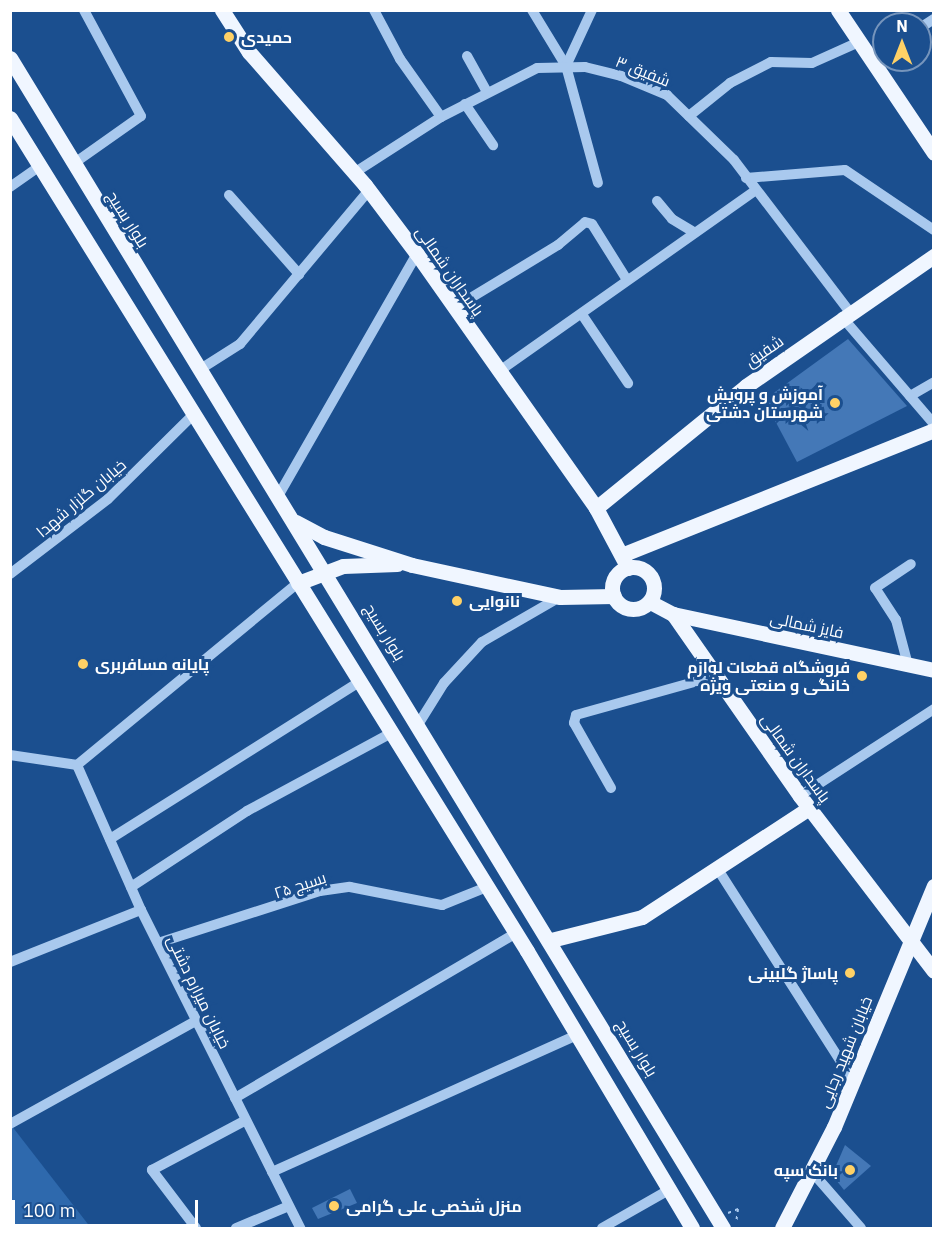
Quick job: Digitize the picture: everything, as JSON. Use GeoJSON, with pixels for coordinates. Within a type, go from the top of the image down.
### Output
{"type":"FeatureCollection","features":[{"type":"Feature","properties":{"kind":"main road","name":"پاسداران شمالی"},"geometry":{"type":"LineString","coordinates":[[222,10],[249,52],[369,190],[417,254],[596,508],[626,561]]}},
{"type":"Feature","properties":{"kind":"main road"},"geometry":{"type":"LineString","coordinates":[[838,10],[933,153]]}},
{"type":"Feature","properties":{"kind":"main road","name":"بلوار بسیج"},"geometry":{"type":"LineString","coordinates":[[10,58],[277,498],[327,572],[723,1228]]}},
{"type":"Feature","properties":{"kind":"main road"},"geometry":{"type":"LineString","coordinates":[[10,118],[516,933],[692,1228]]}},
{"type":"Feature","properties":{"kind":"main road","name":"شفیق"},"geometry":{"type":"LineString","coordinates":[[596,508],[746,386],[846,314],[933,256]]}},
{"type":"Feature","properties":{"kind":"main road"},"geometry":{"type":"LineString","coordinates":[[626,561],[645,570],[651,577],[650,602],[634,609],[618,603],[614,596],[615,579],[626,561],[933,430]]}},
{"type":"Feature","properties":{"kind":"main road"},"geometry":{"type":"LineString","coordinates":[[291,519],[324,537],[412,565],[560,597],[614,596]]}},
{"type":"Feature","properties":{"kind":"main road"},"geometry":{"type":"LineString","coordinates":[[298,583],[360,563],[412,565]]}},
{"type":"Feature","properties":{"kind":"main road","name":"پاسداران شمالی"},"geometry":{"type":"LineString","coordinates":[[650,602],[673,614],[805,802],[933,971]]}},
{"type":"Feature","properties":{"kind":"main road","name":"فایز شمالی"},"geometry":{"type":"LineString","coordinates":[[673,614],[933,670]]}},
{"type":"Feature","properties":{"kind":"main road"},"geometry":{"type":"LineString","coordinates":[[422,782],[446,768]]}},
{"type":"Feature","properties":{"kind":"main road"},"geometry":{"type":"LineString","coordinates":[[551,940],[642,917],[717,868],[805,802]]}},
{"type":"Feature","properties":{"kind":"main road","name":"خیابان شهید رجایی"},"geometry":{"type":"LineString","coordinates":[[782,1228],[813,1173],[933,886]]}},
{"type":"Feature","properties":{"kind":"street"},"geometry":{"type":"LineString","coordinates":[[73,164],[141,116],[84,10]]}},
{"type":"Feature","properties":{"kind":"street"},"geometry":{"type":"LineString","coordinates":[[374,10],[400,59],[441,117]]}},
{"type":"Feature","properties":{"kind":"street"},"geometry":{"type":"LineString","coordinates":[[532,10],[566,66],[598,183]]}},
{"type":"Feature","properties":{"kind":"street"},"geometry":{"type":"LineString","coordinates":[[566,66],[594,11]]}},
{"type":"Feature","properties":{"kind":"street"},"geometry":{"type":"LineString","coordinates":[[689,116],[730,83],[771,62],[812,63],[863,49],[872,49]]}},
{"type":"Feature","properties":{"kind":"street"},"geometry":{"type":"LineString","coordinates":[[466,56],[487,92]]}},
{"type":"Feature","properties":{"kind":"street","name":"شفیق ۳"},"geometry":{"type":"LineString","coordinates":[[354,173],[441,117],[537,68],[566,66],[621,76],[667,95],[746,178],[846,314],[933,424]]}},
{"type":"Feature","properties":{"kind":"street"},"geometry":{"type":"LineString","coordinates":[[465,104],[493,146]]}},
{"type":"Feature","properties":{"kind":"street"},"geometry":{"type":"LineString","coordinates":[[10,187],[40,166]]}},
{"type":"Feature","properties":{"kind":"street"},"geometry":{"type":"LineString","coordinates":[[746,178],[845,170],[933,230]]}},
{"type":"Feature","properties":{"kind":"street"},"geometry":{"type":"LineString","coordinates":[[199,370],[240,344],[369,190]]}},
{"type":"Feature","properties":{"kind":"street"},"geometry":{"type":"LineString","coordinates":[[498,372],[583,316],[692,231],[706,227],[754,191]]}},
{"type":"Feature","properties":{"kind":"street"},"geometry":{"type":"LineString","coordinates":[[229,195],[299,274]]}},
{"type":"Feature","properties":{"kind":"street"},"geometry":{"type":"LineString","coordinates":[[657,201],[672,219],[692,231]]}},
{"type":"Feature","properties":{"kind":"street"},"geometry":{"type":"LineString","coordinates":[[454,308],[558,245],[585,222],[592,224],[627,280]]}},
{"type":"Feature","properties":{"kind":"street"},"geometry":{"type":"LineString","coordinates":[[277,498],[417,254]]}},
{"type":"Feature","properties":{"kind":"street"},"geometry":{"type":"LineString","coordinates":[[583,316],[628,384]]}},
{"type":"Feature","properties":{"kind":"street"},"geometry":{"type":"LineString","coordinates":[[910,396],[933,382]]}},
{"type":"Feature","properties":{"kind":"street","name":"خیابان گلزار شهدا"},"geometry":{"type":"LineString","coordinates":[[10,574],[108,499],[193,416]]}},
{"type":"Feature","properties":{"kind":"street"},"geometry":{"type":"LineString","coordinates":[[908,665],[896,620],[875,588],[910,564]]}},
{"type":"Feature","properties":{"kind":"street"},"geometry":{"type":"LineString","coordinates":[[10,755],[77,765],[298,583]]}},
{"type":"Feature","properties":{"kind":"street"},"geometry":{"type":"LineString","coordinates":[[419,723],[444,683],[482,642],[560,597]]}},
{"type":"Feature","properties":{"kind":"street"},"geometry":{"type":"LineString","coordinates":[[611,788],[574,723],[576,715],[716,676]]}},
{"type":"Feature","properties":{"kind":"street"},"geometry":{"type":"LineString","coordinates":[[110,839],[359,682]]}},
{"type":"Feature","properties":{"kind":"street"},"geometry":{"type":"LineString","coordinates":[[805,802],[933,709]]}},
{"type":"Feature","properties":{"kind":"street"},"geometry":{"type":"LineString","coordinates":[[131,887],[247,811],[391,733]]}},
{"type":"Feature","properties":{"kind":"street","name":"خیابان میرارم دشتی"},"geometry":{"type":"LineString","coordinates":[[77,765],[141,910],[300,1228]]}},
{"type":"Feature","properties":{"kind":"street"},"geometry":{"type":"LineString","coordinates":[[717,868],[853,1081]]}},
{"type":"Feature","properties":{"kind":"street","name":"بسیج ۲۵"},"geometry":{"type":"LineString","coordinates":[[158,943],[320,891],[350,886],[442,904],[487,887]]}},
{"type":"Feature","properties":{"kind":"street"},"geometry":{"type":"LineString","coordinates":[[10,962],[141,910]]}},
{"type":"Feature","properties":{"kind":"street"},"geometry":{"type":"LineString","coordinates":[[235,1098],[516,933]]}},
{"type":"Feature","properties":{"kind":"street"},"geometry":{"type":"LineString","coordinates":[[10,1124],[196,1021]]}},
{"type":"Feature","properties":{"kind":"street"},"geometry":{"type":"LineString","coordinates":[[272,1172],[577,1035]]}},
{"type":"Feature","properties":{"kind":"street"},"geometry":{"type":"LineString","coordinates":[[196,1228],[152,1170],[246,1120]]}},
{"type":"Feature","properties":{"kind":"street"},"geometry":{"type":"LineString","coordinates":[[813,1173],[861,1228]]}},
{"type":"Feature","properties":{"kind":"street"},"geometry":{"type":"LineString","coordinates":[[602,1228],[669,1190]]}},
{"type":"Feature","properties":{"kind":"street"},"geometry":{"type":"LineString","coordinates":[[236,1228],[289,1206]]}},
{"type":"Feature","properties":{"kind":"path"},"geometry":{"type":"LineString","coordinates":[[738,1209],[739,1222]]}},
{"type":"Feature","properties":{"kind":"shaded area"},"geometry":{"type":"Polygon","coordinates":[[[11,1125],[91,1228],[11,1228],[11,1125]]]}},
{"type":"Feature","properties":{"kind":"building","name":"آموزش و پرویش شهرستان دشتی"},"geometry":{"type":"Polygon","coordinates":[[[848,339],[907,406],[797,462],[764,400],[848,339]]]}},
{"type":"Feature","properties":{"kind":"building","name":"بانک سپه"},"geometry":{"type":"Polygon","coordinates":[[[845,1145],[871,1166],[844,1190],[832,1175],[845,1145]]]}},
{"type":"Feature","properties":{"kind":"building","name":"منزل شخصی علی گرامی"},"geometry":{"type":"Polygon","coordinates":[[[350,1189],[357,1203],[318,1219],[312,1208],[350,1189]]]}},
{"type":"Feature","properties":{"kind":"place","name":"حمیدی"},"geometry":{"type":"Point","coordinates":[229,37]}},
{"type":"Feature","properties":{"kind":"place","name":"آموزش و پرویش شهرستان دشتی"},"geometry":{"type":"Point","coordinates":[835,403]}},
{"type":"Feature","properties":{"kind":"place","name":"نانوایی"},"geometry":{"type":"Point","coordinates":[457,601]}},
{"type":"Feature","properties":{"kind":"place","name":"پایانه مسافربری"},"geometry":{"type":"Point","coordinates":[83,664]}},
{"type":"Feature","properties":{"kind":"place","name":"فروشگاه قطعات لوازم خانگی و صنعتی ویژه"},"geometry":{"type":"Point","coordinates":[862,676]}},
{"type":"Feature","properties":{"kind":"place","name":"پاساژ گلبینی"},"geometry":{"type":"Point","coordinates":[850,973]}},
{"type":"Feature","properties":{"kind":"place","name":"بانک سپه"},"geometry":{"type":"Point","coordinates":[850,1170]}},
{"type":"Feature","properties":{"kind":"place","name":"منزل شخصی علی گرامی"},"geometry":{"type":"Point","coordinates":[334,1206]}}]}
